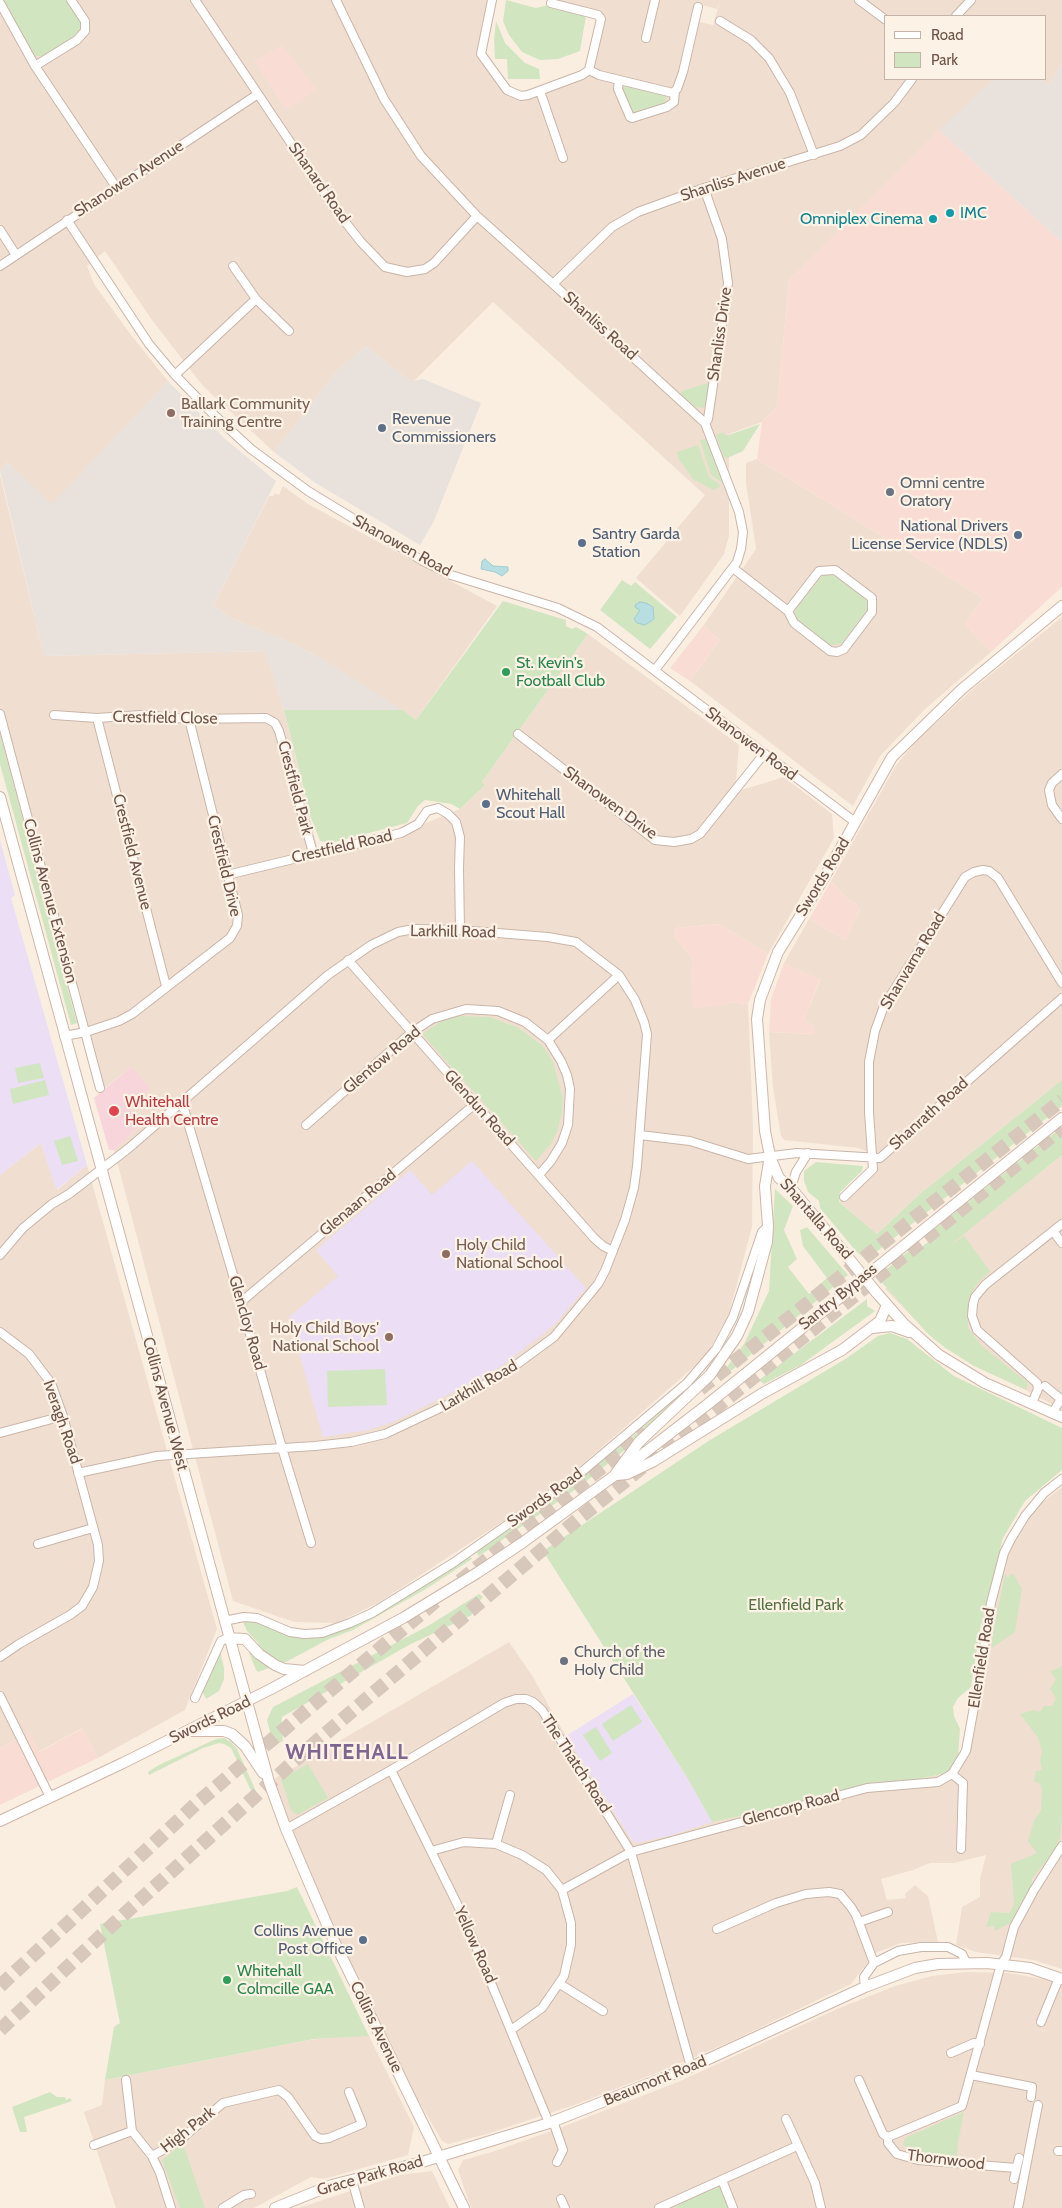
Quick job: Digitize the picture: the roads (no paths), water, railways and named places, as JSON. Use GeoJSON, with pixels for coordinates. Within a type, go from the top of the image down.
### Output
{"type":"FeatureCollection","features":[{"type":"Feature","properties":{"kind":"main road","name":"Swords Road"},"geometry":{"type":"LineString","coordinates":[[0,1821],[123,1764],[305,1671],[403,1618],[477,1573],[522,1543],[614,1476],[639,1442],[710,1375],[737,1336],[748,1312],[767,1242],[768,1226],[765,1186],[770,1156],[765,1131],[757,1019],[760,1000],[778,952],[889,762],[903,745],[962,689],[1062,606]]}},
{"type":"Feature","properties":{"kind":"main road","name":"Collins Avenue Extension"},"geometry":{"type":"LineString","coordinates":[[0,797],[84,1106]]}},
{"type":"Feature","properties":{"kind":"main road","name":"Collins Avenue West"},"geometry":{"type":"LineString","coordinates":[[84,1106],[245,1702]]}},
{"type":"Feature","properties":{"kind":"main road","name":"Santry Bypass"},"geometry":{"type":"LineString","coordinates":[[614,1476],[701,1409],[1062,1118]]}},
{"type":"Feature","properties":{"kind":"main road","name":"Shantalla Road"},"geometry":{"type":"LineString","coordinates":[[770,1156],[779,1178],[791,1188],[887,1305],[915,1334],[939,1355],[965,1372],[1057,1414]]}},
{"type":"Feature","properties":{"kind":"main road","name":"Swords Road"},"geometry":{"type":"LineString","coordinates":[[614,1476],[627,1474],[654,1461],[762,1393],[842,1350],[880,1321],[887,1305]]}},
{"type":"Feature","properties":{"kind":"main road"},"geometry":{"type":"LineString","coordinates":[[872,1328],[892,1326],[915,1334]]}},
{"type":"Feature","properties":{"kind":"main road"},"geometry":{"type":"LineString","coordinates":[[228,1638],[245,1639],[259,1654],[284,1669],[305,1671]]}},
{"type":"Feature","properties":{"kind":"main road","name":"Collins Avenue"},"geometry":{"type":"LineString","coordinates":[[245,1702],[268,1782],[334,1941],[464,2208]]}},
{"type":"Feature","properties":{"kind":"main road"},"geometry":{"type":"LineString","coordinates":[[188,1730],[224,1731],[232,1734],[245,1746],[268,1782]]}},
{"type":"Feature","properties":{"kind":"main road","name":"Beaumont Road"},"geometry":{"type":"LineString","coordinates":[[438,2157],[551,2122],[691,2067],[865,1986],[915,1968],[966,1962],[1001,1964],[1030,1968],[1060,1978]]}},
{"type":"Feature","properties":{"kind":"main road","name":"Grace Park Road"},"geometry":{"type":"LineString","coordinates":[[275,2208],[313,2192],[438,2157]]}},
{"type":"Feature","properties":{"kind":"street"},"geometry":{"type":"LineString","coordinates":[[35,66],[77,40],[85,31],[86,21],[71,0]]}},
{"type":"Feature","properties":{"kind":"street","name":"Shanard Road"},"geometry":{"type":"LineString","coordinates":[[194,0],[335,209],[361,242],[385,267],[407,272],[424,269],[434,263],[477,216]]}},
{"type":"Feature","properties":{"kind":"street","name":"Shanliss Road"},"geometry":{"type":"LineString","coordinates":[[336,0],[384,99],[421,156],[477,216],[705,423],[739,512],[743,532],[741,550],[733,568],[655,670]]}},
{"type":"Feature","properties":{"kind":"street"},"geometry":{"type":"LineString","coordinates":[[492,0],[481,54],[500,82],[515,95],[528,95],[540,91],[582,75],[589,70],[599,43],[602,21],[600,17],[551,3]]}},
{"type":"Feature","properties":{"kind":"street"},"geometry":{"type":"LineString","coordinates":[[646,38],[656,0]]}},
{"type":"Feature","properties":{"kind":"street"},"geometry":{"type":"LineString","coordinates":[[859,0],[884,19]]}},
{"type":"Feature","properties":{"kind":"street"},"geometry":{"type":"LineString","coordinates":[[957,15],[971,0]]}},
{"type":"Feature","properties":{"kind":"street"},"geometry":{"type":"LineString","coordinates":[[0,3],[35,66],[116,187]]}},
{"type":"Feature","properties":{"kind":"street"},"geometry":{"type":"LineString","coordinates":[[619,80],[618,88],[632,118],[667,107],[674,102],[675,91],[683,72],[698,7]]}},
{"type":"Feature","properties":{"kind":"street"},"geometry":{"type":"LineString","coordinates":[[720,21],[750,40],[773,64],[790,92],[814,155]]}},
{"type":"Feature","properties":{"kind":"street"},"geometry":{"type":"LineString","coordinates":[[589,70],[619,80],[673,93],[675,91]]}},
{"type":"Feature","properties":{"kind":"street","name":"Shanliss Avenue"},"geometry":{"type":"LineString","coordinates":[[553,284],[617,224],[638,212],[704,188],[814,155],[840,146],[861,135],[894,103],[911,80]]}},
{"type":"Feature","properties":{"kind":"street"},"geometry":{"type":"LineString","coordinates":[[540,91],[563,158]]}},
{"type":"Feature","properties":{"kind":"street","name":"Shanowen Avenue"},"geometry":{"type":"LineString","coordinates":[[0,266],[66,220],[258,94]]}},
{"type":"Feature","properties":{"kind":"street","name":"Shanliss Drive"},"geometry":{"type":"LineString","coordinates":[[704,188],[722,239],[728,283],[727,305],[708,419],[705,423]]}},
{"type":"Feature","properties":{"kind":"street","name":"Shanowen Road"},"geometry":{"type":"LineString","coordinates":[[66,220],[149,344],[175,375],[251,449],[332,507],[423,561],[451,575],[533,599],[580,617],[597,627],[855,822]]}},
{"type":"Feature","properties":{"kind":"street"},"geometry":{"type":"LineString","coordinates":[[0,230],[16,255]]}},
{"type":"Feature","properties":{"kind":"street"},"geometry":{"type":"LineString","coordinates":[[232,266],[256,299],[288,331]]}},
{"type":"Feature","properties":{"kind":"street"},"geometry":{"type":"LineString","coordinates":[[175,375],[256,299]]}},
{"type":"Feature","properties":{"kind":"street"},"geometry":{"type":"LineString","coordinates":[[733,568],[788,612],[794,623],[830,651],[838,652],[844,648],[872,612],[872,598],[835,570],[819,571],[788,612]]}},
{"type":"Feature","properties":{"kind":"street","name":"Collins Avenue Extension"},"geometry":{"type":"LineString","coordinates":[[0,714],[100,1088]]}},
{"type":"Feature","properties":{"kind":"street","name":"Crestfield Close"},"geometry":{"type":"LineString","coordinates":[[54,715],[97,718],[141,715],[189,720],[266,718],[275,723]]}},
{"type":"Feature","properties":{"kind":"street","name":"Crestfield Avenue"},"geometry":{"type":"LineString","coordinates":[[97,718],[166,986]]}},
{"type":"Feature","properties":{"kind":"street","name":"Crestfield Drive"},"geometry":{"type":"LineString","coordinates":[[64,1036],[86,1032],[119,1021],[132,1014],[230,938],[234,932],[238,915],[189,720]]}},
{"type":"Feature","properties":{"kind":"street","name":"Crestfield Park"},"geometry":{"type":"LineString","coordinates":[[275,723],[279,731],[313,853]]}},
{"type":"Feature","properties":{"kind":"street","name":"Shanowen Drive"},"geometry":{"type":"LineString","coordinates":[[518,734],[655,840],[674,842],[691,839],[700,834],[764,754]]}},
{"type":"Feature","properties":{"kind":"street"},"geometry":{"type":"LineString","coordinates":[[1062,774],[1052,783],[1049,790],[1052,805],[1062,819]]}},
{"type":"Feature","properties":{"kind":"street","name":"Crestfield Road"},"geometry":{"type":"LineString","coordinates":[[228,875],[401,833],[418,824],[426,810],[438,808],[456,822],[460,837],[460,930]]}},
{"type":"Feature","properties":{"kind":"street","name":"Shanvarna Road"},"geometry":{"type":"LineString","coordinates":[[874,1159],[871,1152],[869,1062],[875,1031],[884,1006],[965,877],[983,870],[989,871],[998,878],[1062,983]]}},
{"type":"Feature","properties":{"kind":"street","name":"Larkhill Road"},"geometry":{"type":"LineString","coordinates":[[0,1255],[23,1228],[102,1170],[328,975],[371,945],[398,932],[414,928],[548,936],[576,942],[619,975],[635,1000],[647,1034],[640,1136],[634,1188],[625,1220],[598,1284],[567,1323],[554,1336],[505,1374],[452,1402],[384,1434],[351,1442],[178,1454]]}},
{"type":"Feature","properties":{"kind":"street","name":"Glendun Road"},"geometry":{"type":"LineString","coordinates":[[348,960],[594,1238],[613,1252]]}},
{"type":"Feature","properties":{"kind":"street"},"geometry":{"type":"LineString","coordinates":[[548,1040],[619,975]]}},
{"type":"Feature","properties":{"kind":"street","name":"Shanrath Road"},"geometry":{"type":"LineString","coordinates":[[770,1156],[808,1154],[880,1158],[1062,998]]}},
{"type":"Feature","properties":{"kind":"street","name":"Glentow Road"},"geometry":{"type":"LineString","coordinates":[[306,1125],[411,1033],[432,1019],[466,1009],[484,1009],[512,1016],[548,1040],[567,1075],[570,1090],[568,1125],[562,1143],[551,1161],[539,1175]]}},
{"type":"Feature","properties":{"kind":"street","name":"Glencloy Road"},"geometry":{"type":"LineString","coordinates":[[180,1104],[184,1109],[311,1543]]}},
{"type":"Feature","properties":{"kind":"street","name":"Glenaan Road"},"geometry":{"type":"LineString","coordinates":[[241,1302],[475,1104]]}},
{"type":"Feature","properties":{"kind":"street"},"geometry":{"type":"LineString","coordinates":[[640,1136],[690,1141],[748,1159],[770,1156]]}},
{"type":"Feature","properties":{"kind":"street"},"geometry":{"type":"LineString","coordinates":[[791,1188],[796,1172],[808,1154]]}},
{"type":"Feature","properties":{"kind":"street"},"geometry":{"type":"LineString","coordinates":[[844,1197],[873,1169],[874,1159]]}},
{"type":"Feature","properties":{"kind":"street"},"geometry":{"type":"LineString","coordinates":[[1032,1403],[1038,1389],[1037,1383],[977,1330],[972,1316],[973,1304],[984,1285],[1062,1224]]}},
{"type":"Feature","properties":{"kind":"street","name":"Swords Road"},"geometry":{"type":"LineString","coordinates":[[224,1621],[244,1617],[257,1618],[290,1632],[304,1634],[322,1633],[350,1623],[372,1613],[453,1564],[578,1475],[687,1383],[716,1349],[733,1317],[760,1238],[768,1226]]}},
{"type":"Feature","properties":{"kind":"street"},"geometry":{"type":"LineString","coordinates":[[1053,1231],[1062,1243]]}},
{"type":"Feature","properties":{"kind":"street","name":"Iveragh Road"},"geometry":{"type":"LineString","coordinates":[[0,1332],[29,1354],[51,1383],[63,1416],[98,1545],[99,1561],[93,1587],[82,1606],[0,1657]]}},
{"type":"Feature","properties":{"kind":"street","name":"Shantalla Road"},"geometry":{"type":"LineString","coordinates":[[1045,1386],[1061,1400],[1057,1414]]}},
{"type":"Feature","properties":{"kind":"street"},"geometry":{"type":"LineString","coordinates":[[0,1433],[63,1416]]}},
{"type":"Feature","properties":{"kind":"street","name":"Iveragh Road"},"geometry":{"type":"LineString","coordinates":[[78,1473],[157,1456],[178,1454]]}},
{"type":"Feature","properties":{"kind":"street","name":"Ellenfield Road"},"geometry":{"type":"LineString","coordinates":[[952,1774],[966,1751],[990,1603],[1004,1553],[1025,1516],[1044,1493],[1062,1479]]}},
{"type":"Feature","properties":{"kind":"street"},"geometry":{"type":"LineString","coordinates":[[38,1544],[93,1528]]}},
{"type":"Feature","properties":{"kind":"street"},"geometry":{"type":"LineString","coordinates":[[195,1698],[221,1642],[228,1638]]}},
{"type":"Feature","properties":{"kind":"street"},"geometry":{"type":"LineString","coordinates":[[0,1696],[50,1797]]}},
{"type":"Feature","properties":{"kind":"street","name":"The Thatch Road"},"geometry":{"type":"LineString","coordinates":[[286,1829],[504,1704],[516,1699],[526,1699],[533,1702],[542,1710],[632,1852],[691,2067]]}},
{"type":"Feature","properties":{"kind":"street","name":"Yellow Road"},"geometry":{"type":"LineString","coordinates":[[391,1770],[465,1920],[563,2150],[557,2162]]}},
{"type":"Feature","properties":{"kind":"street"},"geometry":{"type":"LineString","coordinates":[[952,1774],[964,1783],[961,1849]]}},
{"type":"Feature","properties":{"kind":"street","name":"Glencorp Road"},"geometry":{"type":"LineString","coordinates":[[562,1890],[632,1852],[867,1788],[938,1782],[952,1774]]}},
{"type":"Feature","properties":{"kind":"street"},"geometry":{"type":"LineString","coordinates":[[496,1844],[510,1795]]}},
{"type":"Feature","properties":{"kind":"street"},"geometry":{"type":"LineString","coordinates":[[431,1851],[464,1842],[496,1844],[522,1855],[546,1870],[562,1890],[571,1923],[571,1945],[566,1970],[560,1984],[542,2008],[511,2030]]}},
{"type":"Feature","properties":{"kind":"street","name":"Thornwood"},"geometry":{"type":"LineString","coordinates":[[859,2080],[883,2134],[888,2137],[962,2106],[1001,1964],[1006,1957],[1014,1928],[1034,1890],[1062,1846]]}},
{"type":"Feature","properties":{"kind":"street"},"geometry":{"type":"LineString","coordinates":[[717,1929],[776,1903],[806,1894],[829,1892],[840,1894],[851,1907],[859,1922],[874,1963]]}},
{"type":"Feature","properties":{"kind":"street"},"geometry":{"type":"LineString","coordinates":[[859,1922],[888,1912]]}},
{"type":"Feature","properties":{"kind":"street"},"geometry":{"type":"LineString","coordinates":[[865,1986],[864,1977],[874,1963],[898,1951],[921,1946],[948,1947],[962,1954],[966,1962]]}},
{"type":"Feature","properties":{"kind":"street"},"geometry":{"type":"LineString","coordinates":[[1041,2022],[1060,1978]]}},
{"type":"Feature","properties":{"kind":"street"},"geometry":{"type":"LineString","coordinates":[[560,1984],[603,2011]]}},
{"type":"Feature","properties":{"kind":"street"},"geometry":{"type":"LineString","coordinates":[[951,2053],[974,2043],[980,2044]]}},
{"type":"Feature","properties":{"kind":"street"},"geometry":{"type":"LineString","coordinates":[[971,2075],[1032,2087],[1031,2097]]}},
{"type":"Feature","properties":{"kind":"street"},"geometry":{"type":"LineString","coordinates":[[94,2145],[132,2132],[126,2080]]}},
{"type":"Feature","properties":{"kind":"street","name":"High Park"},"geometry":{"type":"LineString","coordinates":[[152,2156],[178,2141],[223,2103],[279,2090],[288,2097],[315,2136],[321,2139],[329,2138],[362,2124],[349,2092]]}},
{"type":"Feature","properties":{"kind":"street"},"geometry":{"type":"LineString","coordinates":[[1018,2208],[1038,2105]]}},
{"type":"Feature","properties":{"kind":"street"},"geometry":{"type":"LineString","coordinates":[[786,2119],[815,2183],[821,2208]]}},
{"type":"Feature","properties":{"kind":"street","name":"High Park"},"geometry":{"type":"LineString","coordinates":[[132,2132],[152,2156],[160,2173],[171,2208]]}},
{"type":"Feature","properties":{"kind":"street","name":"Thornwood"},"geometry":{"type":"LineString","coordinates":[[888,2137],[888,2143],[897,2154],[918,2160],[1016,2168]]}},
{"type":"Feature","properties":{"kind":"street"},"geometry":{"type":"LineString","coordinates":[[659,2208],[671,2206],[722,2180],[797,2146]]}},
{"type":"Feature","properties":{"kind":"street"},"geometry":{"type":"LineString","coordinates":[[1014,2179],[1018,2158]]}},
{"type":"Feature","properties":{"kind":"street"},"geometry":{"type":"LineString","coordinates":[[352,2180],[360,2208]]}},
{"type":"Feature","properties":{"kind":"street"},"geometry":{"type":"LineString","coordinates":[[722,2180],[733,2208]]}},
{"type":"Feature","properties":{"kind":"street"},"geometry":{"type":"LineString","coordinates":[[223,2208],[244,2195],[251,2194]]}},
{"type":"Feature","properties":{"kind":"street"},"geometry":{"type":"LineString","coordinates":[[561,2198],[565,2208]]}},
{"type":"Feature","properties":{"kind":"water"},"geometry":{"type":"Polygon","coordinates":[[[485,559],[493,566],[508,567],[508,571],[502,576],[495,572],[481,569],[482,561],[485,559]]]}},
{"type":"Feature","properties":{"kind":"water"},"geometry":{"type":"Polygon","coordinates":[[[640,602],[653,607],[654,619],[645,625],[637,623],[634,619],[640,610],[635,605],[640,602]]]}},
{"type":"Feature","properties":{"kind":"tunnel"},"geometry":{"type":"LineString","coordinates":[[700,1389],[1062,1100]]}},
{"type":"Feature","properties":{"kind":"tunnel"},"geometry":{"type":"LineString","coordinates":[[0,2030],[121,1917],[311,1746],[577,1520],[1062,1128]]}},
{"type":"Feature","properties":{"kind":"tunnel"},"geometry":{"type":"LineString","coordinates":[[460,1581],[646,1432]]}},
{"type":"Feature","properties":{"kind":"tunnel"},"geometry":{"type":"LineString","coordinates":[[0,1986],[197,1803],[436,1601]]}},
{"type":"Feature","properties":{"kind":"place","name":"IMC"},"geometry":{"type":"Point","coordinates":[950,213]}},
{"type":"Feature","properties":{"kind":"place","name":"Omniplex Cinema"},"geometry":{"type":"Point","coordinates":[933,219]}},
{"type":"Feature","properties":{"kind":"place","name":"Ballark Community Training Centre"},"geometry":{"type":"Point","coordinates":[171,413]}},
{"type":"Feature","properties":{"kind":"place","name":"Revenue Commissioners"},"geometry":{"type":"Point","coordinates":[382,428]}},
{"type":"Feature","properties":{"kind":"place","name":"Omni centre Oratory"},"geometry":{"type":"Point","coordinates":[890,492]}},
{"type":"Feature","properties":{"kind":"place","name":"National Drivers License Service (NDLS)"},"geometry":{"type":"Point","coordinates":[1018,535]}},
{"type":"Feature","properties":{"kind":"place","name":"Santry Garda Station"},"geometry":{"type":"Point","coordinates":[582,543]}},
{"type":"Feature","properties":{"kind":"place","name":"St. Kevin's Football Club"},"geometry":{"type":"Point","coordinates":[506,672]}},
{"type":"Feature","properties":{"kind":"place","name":"Whitehall Scout Hall"},"geometry":{"type":"Point","coordinates":[486,804]}},
{"type":"Feature","properties":{"kind":"place","name":"Whitehall Health Centre"},"geometry":{"type":"Point","coordinates":[114,1111]}},
{"type":"Feature","properties":{"kind":"place","name":"Holy Child National School"},"geometry":{"type":"Point","coordinates":[446,1254]}},
{"type":"Feature","properties":{"kind":"place","name":"Holy Child Boys' National School"},"geometry":{"type":"Point","coordinates":[389,1337]}},
{"type":"Feature","properties":{"kind":"place","name":"Church of the Holy Child"},"geometry":{"type":"Point","coordinates":[564,1661]}},
{"type":"Feature","properties":{"kind":"place","name":"Collins Avenue Post Office"},"geometry":{"type":"Point","coordinates":[363,1940]}},
{"type":"Feature","properties":{"kind":"place","name":"Whitehall Colmcille GAA"},"geometry":{"type":"Point","coordinates":[227,1980]}},
{"type":"Feature","properties":{"kind":"district","name":"WHITEHALL"},"geometry":{"type":"Point","coordinates":[347,1753]}},
{"type":"Feature","properties":{"kind":"park label","name":"Ellenfield Park"},"geometry":{"type":"Point","coordinates":[796,1605]}}]}
